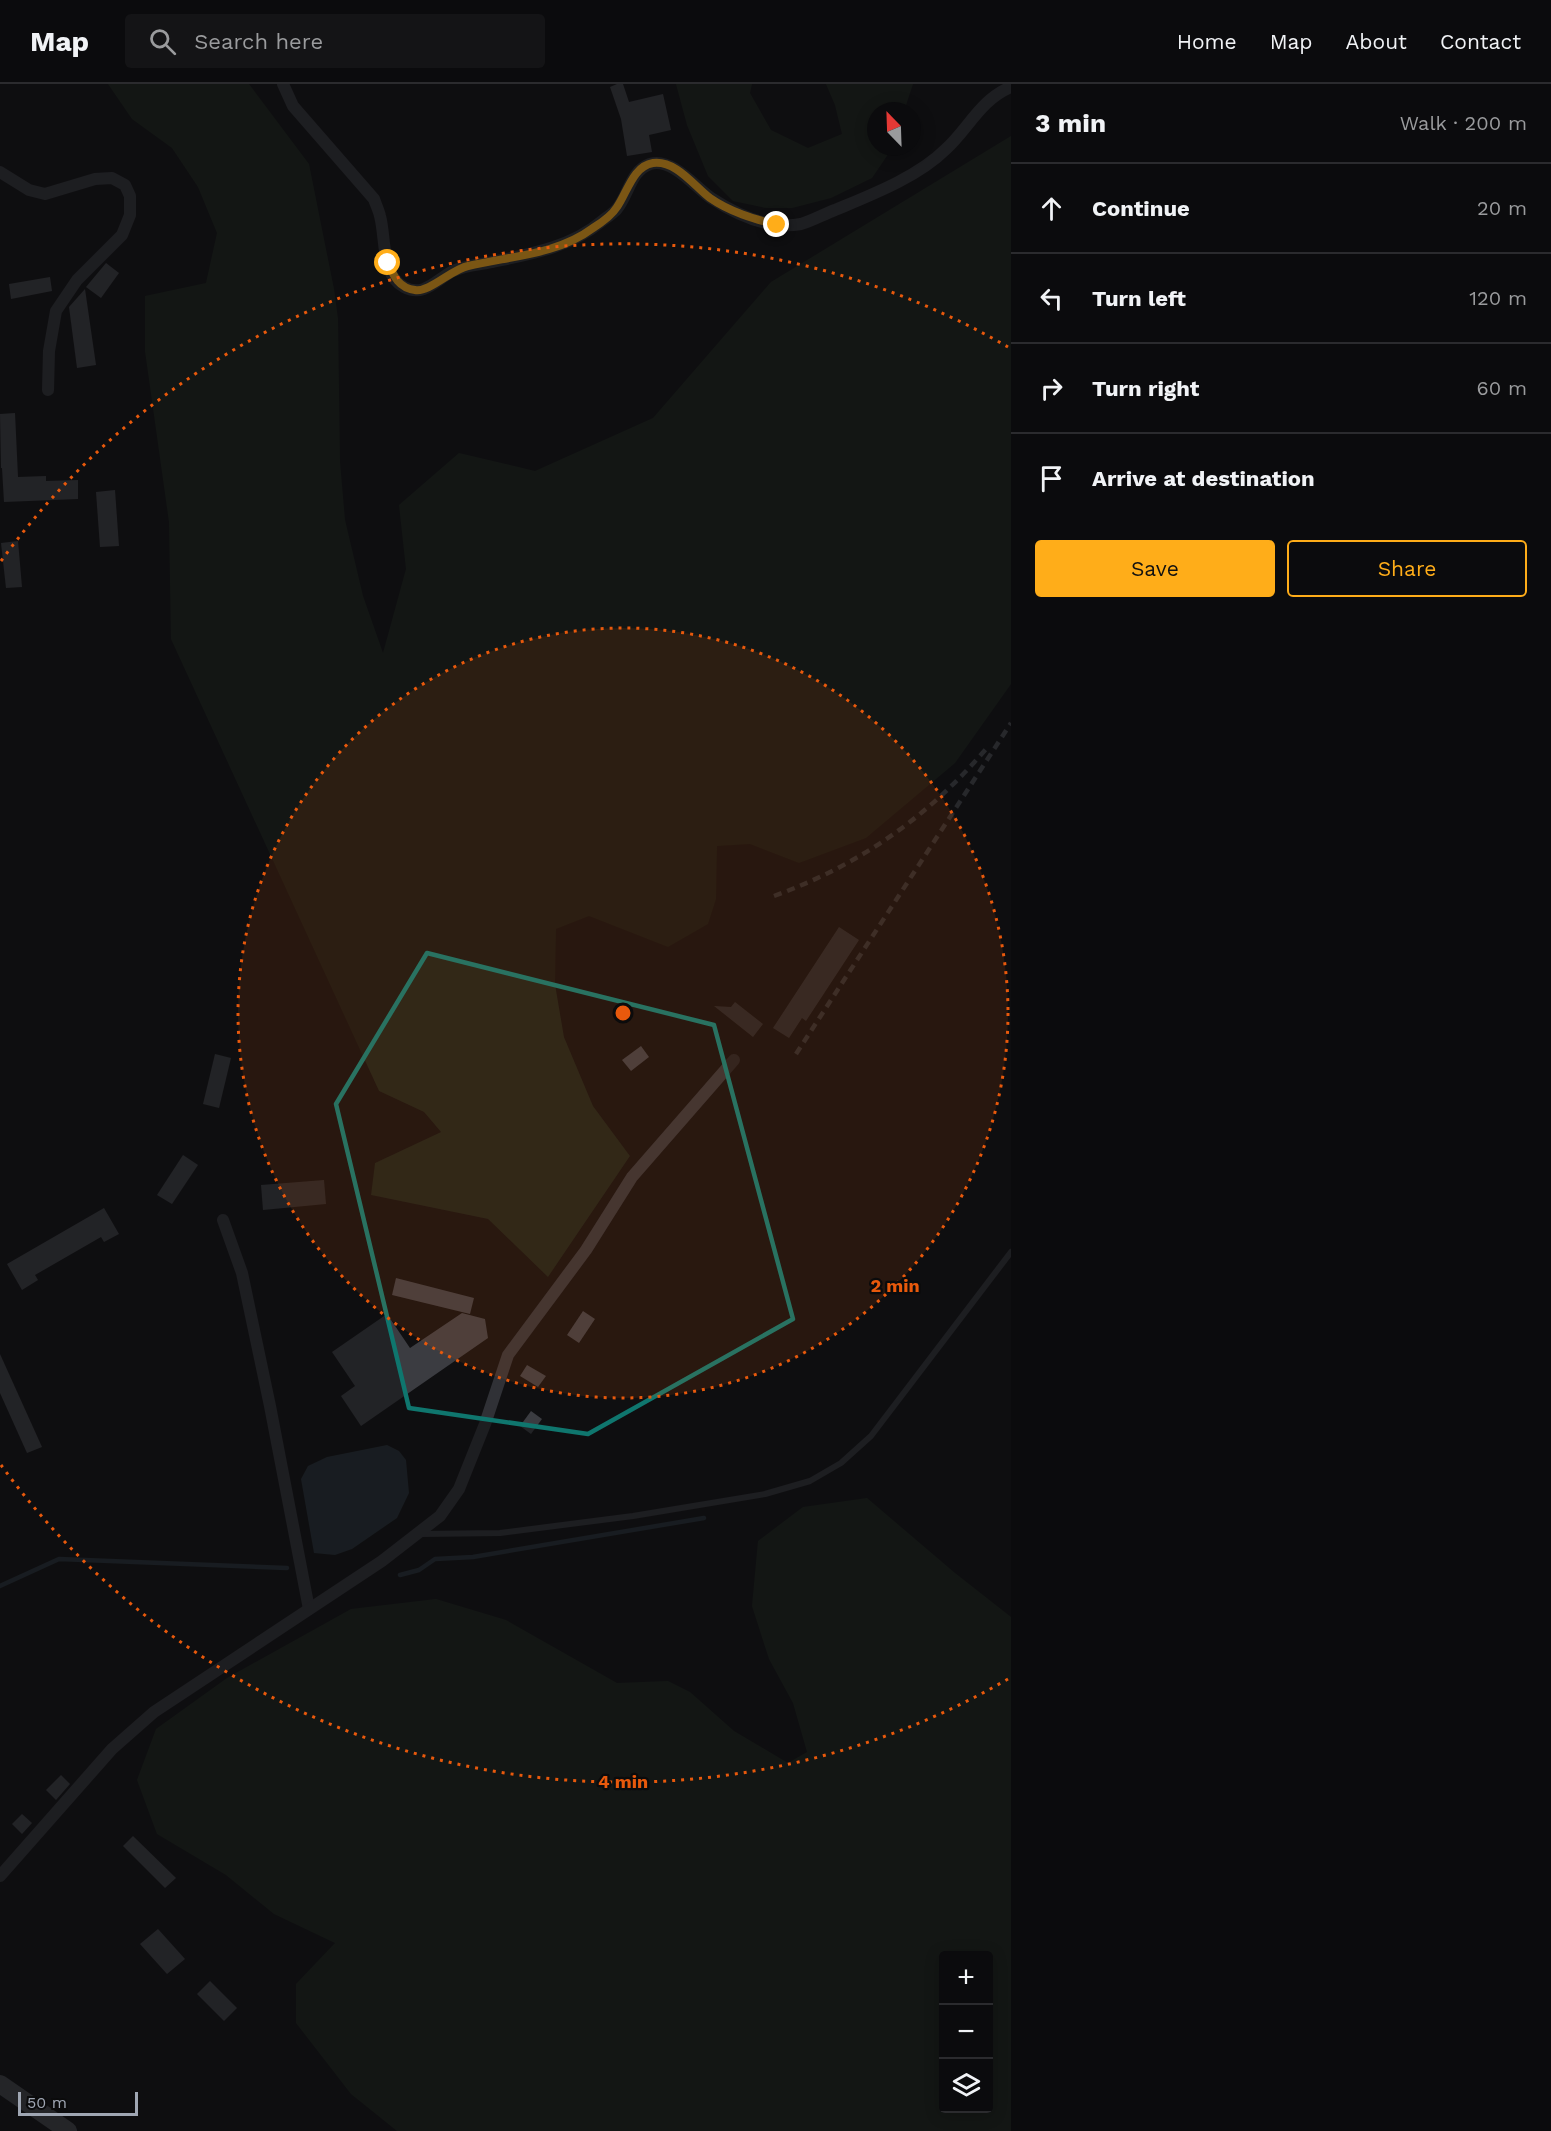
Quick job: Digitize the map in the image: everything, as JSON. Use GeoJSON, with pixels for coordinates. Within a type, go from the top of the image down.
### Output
{"type":"FeatureCollection","features":[{"type":"Feature","properties":{"kind":"street"},"geometry":{"type":"LineString","coordinates":[[283,84],[293,106],[374,199],[380,216],[388,263],[395,280],[405,287],[418,291],[466,266],[557,247],[592,229],[616,209],[639,170],[652,163],[666,165],[689,178],[710,198],[744,216],[777,225],[802,224],[879,191],[912,174],[946,150],[978,110],[1003,90],[1011,87]]}},
{"type":"Feature","properties":{"kind":"street"},"geometry":{"type":"LineString","coordinates":[[0,171],[30,190],[45,194],[95,178],[112,178],[125,185],[130,196],[130,215],[122,235],[77,280],[56,311],[49,351],[48,390]]}},
{"type":"Feature","properties":{"kind":"street"},"geometry":{"type":"LineString","coordinates":[[0,1876],[112,1749],[154,1712],[382,1561],[440,1516],[459,1489],[485,1424],[508,1355],[586,1250],[632,1178],[734,1060]]}},
{"type":"Feature","properties":{"kind":"street"},"geometry":{"type":"LineString","coordinates":[[223,1220],[242,1273],[309,1610]]}},
{"type":"Feature","properties":{"kind":"street"},"geometry":{"type":"LineString","coordinates":[[0,2084],[68,2131]]}},
{"type":"Feature","properties":{"kind":"lane"},"geometry":{"type":"LineString","coordinates":[[417,1534],[500,1533],[633,1516],[765,1494],[810,1480],[841,1463],[871,1436],[1011,1252]]}},
{"type":"Feature","properties":{"kind":"highlighted area"},"geometry":{"type":"Polygon","coordinates":[[[427,953],[714,1025],[793,1319],[588,1434],[409,1408],[336,1104],[427,953]]]}},
{"type":"Feature","properties":{"kind":"shaded area"},"geometry":{"type":"Polygon","coordinates":[[[108,84],[249,84],[309,164],[338,319],[340,462],[345,520],[363,596],[383,653],[406,569],[399,505],[459,453],[535,471],[653,418],[771,282],[1011,136],[1011,684],[955,763],[866,838],[799,863],[750,844],[717,846],[716,899],[708,924],[668,947],[589,916],[556,929],[555,984],[564,1037],[593,1106],[630,1156],[548,1277],[488,1219],[371,1195],[375,1163],[441,1132],[424,1112],[379,1091],[171,639],[169,522],[145,351],[145,296],[206,283],[217,233],[198,187],[172,148],[132,119],[108,84]]]}},
{"type":"Feature","properties":{"kind":"shaded area"},"geometry":{"type":"Polygon","coordinates":[[[676,84],[752,84],[750,93],[771,130],[808,148],[842,134],[835,105],[826,84],[913,84],[907,102],[867,102],[867,156],[887,156],[872,178],[831,198],[792,208],[766,208],[733,201],[708,176],[687,125],[676,84]]]}},
{"type":"Feature","properties":{"kind":"shaded area"},"geometry":{"type":"Polygon","coordinates":[[[387,1445],[399,1451],[406,1460],[409,1493],[397,1518],[352,1549],[335,1555],[314,1553],[301,1479],[308,1466],[327,1457],[387,1445]]]}},
{"type":"Feature","properties":{"kind":"shaded area"},"geometry":{"type":"Polygon","coordinates":[[[867,1498],[1011,1617],[1011,2131],[397,2131],[351,2094],[296,2023],[296,1984],[335,1943],[274,1914],[226,1875],[157,1834],[137,1780],[156,1729],[227,1678],[351,1609],[436,1599],[506,1620],[617,1683],[668,1681],[690,1692],[734,1731],[788,1763],[807,1752],[793,1703],[769,1659],[752,1606],[758,1541],[803,1507],[867,1498]]]}},
{"type":"Feature","properties":{"kind":"building"},"geometry":{"type":"Polygon","coordinates":[[[623,84],[629,102],[663,94],[671,130],[649,135],[652,152],[627,156],[621,119],[610,87],[623,84]]]}},
{"type":"Feature","properties":{"kind":"building"},"geometry":{"type":"Polygon","coordinates":[[[106,263],[119,273],[101,298],[86,287],[106,263]]]}},
{"type":"Feature","properties":{"kind":"building"},"geometry":{"type":"Polygon","coordinates":[[[50,277],[52,291],[11,299],[9,284],[50,277]]]}},
{"type":"Feature","properties":{"kind":"building"},"geometry":{"type":"Polygon","coordinates":[[[85,289],[96,365],[77,368],[69,307],[85,289]]]}},
{"type":"Feature","properties":{"kind":"building"},"geometry":{"type":"Polygon","coordinates":[[[15,413],[18,477],[46,476],[46,481],[78,480],[78,499],[4,502],[0,414],[15,413]]]}},
{"type":"Feature","properties":{"kind":"building"},"geometry":{"type":"Polygon","coordinates":[[[115,490],[119,546],[100,547],[96,492],[115,490]]]}},
{"type":"Feature","properties":{"kind":"building"},"geometry":{"type":"Polygon","coordinates":[[[18,541],[22,587],[6,588],[1,543],[18,541]]]}},
{"type":"Feature","properties":{"kind":"building"},"geometry":{"type":"Polygon","coordinates":[[[839,927],[859,940],[806,1021],[802,1018],[789,1038],[773,1028],[839,927]]]}},
{"type":"Feature","properties":{"kind":"building"},"geometry":{"type":"Polygon","coordinates":[[[735,1002],[763,1024],[753,1037],[714,1006],[731,1007],[735,1002]]]}},
{"type":"Feature","properties":{"kind":"building"},"geometry":{"type":"Polygon","coordinates":[[[641,1046],[649,1057],[631,1071],[622,1060],[641,1046]]]}},
{"type":"Feature","properties":{"kind":"building"},"geometry":{"type":"Polygon","coordinates":[[[215,1054],[231,1058],[219,1108],[203,1104],[215,1054]]]}},
{"type":"Feature","properties":{"kind":"building"},"geometry":{"type":"Polygon","coordinates":[[[183,1155],[198,1165],[172,1204],[157,1195],[183,1155]]]}},
{"type":"Feature","properties":{"kind":"building"},"geometry":{"type":"Polygon","coordinates":[[[324,1180],[326,1204],[263,1210],[261,1185],[324,1180]]]}},
{"type":"Feature","properties":{"kind":"building"},"geometry":{"type":"Polygon","coordinates":[[[104,1208],[119,1234],[104,1242],[101,1237],[35,1275],[38,1280],[22,1290],[7,1264],[104,1208]]]}},
{"type":"Feature","properties":{"kind":"building"},"geometry":{"type":"Polygon","coordinates":[[[396,1278],[474,1298],[470,1314],[392,1295],[396,1278]]]}},
{"type":"Feature","properties":{"kind":"building"},"geometry":{"type":"Polygon","coordinates":[[[583,1311],[595,1319],[579,1343],[567,1335],[583,1311]]]}},
{"type":"Feature","properties":{"kind":"building"},"geometry":{"type":"Polygon","coordinates":[[[462,1313],[485,1319],[488,1338],[361,1426],[341,1396],[355,1386],[332,1352],[387,1314],[410,1348],[462,1313]]]}},
{"type":"Feature","properties":{"kind":"building"},"geometry":{"type":"Polygon","coordinates":[[[0,1354],[42,1447],[27,1453],[0,1393],[0,1354]]]}},
{"type":"Feature","properties":{"kind":"building"},"geometry":{"type":"Polygon","coordinates":[[[527,1365],[546,1376],[538,1387],[520,1376],[527,1365]]]}},
{"type":"Feature","properties":{"kind":"building"},"geometry":{"type":"Polygon","coordinates":[[[531,1411],[542,1419],[531,1434],[520,1426],[531,1411]]]}},
{"type":"Feature","properties":{"kind":"building"},"geometry":{"type":"Polygon","coordinates":[[[61,1775],[70,1784],[56,1800],[46,1790],[61,1775]]]}},
{"type":"Feature","properties":{"kind":"building"},"geometry":{"type":"Polygon","coordinates":[[[22,1814],[32,1823],[22,1834],[12,1824],[22,1814]]]}},
{"type":"Feature","properties":{"kind":"building"},"geometry":{"type":"Polygon","coordinates":[[[133,1836],[176,1878],[165,1888],[123,1846],[133,1836]]]}},
{"type":"Feature","properties":{"kind":"building"},"geometry":{"type":"Polygon","coordinates":[[[158,1929],[185,1959],[167,1974],[140,1944],[158,1929]]]}},
{"type":"Feature","properties":{"kind":"building"},"geometry":{"type":"Polygon","coordinates":[[[210,1981],[237,2008],[224,2021],[197,1994],[210,1981]]]}},
{"type":"Feature","properties":{"kind":"waterway"},"geometry":{"type":"LineString","coordinates":[[400,1575],[419,1570],[435,1559],[473,1557],[704,1518]]}},
{"type":"Feature","properties":{"kind":"waterway"},"geometry":{"type":"LineString","coordinates":[[0,1586],[59,1559],[287,1568]]}},
{"type":"Feature","properties":{"kind":"railway"},"geometry":{"type":"LineString","coordinates":[[796,1054],[1011,723]]}},
{"type":"Feature","properties":{"kind":"railway"},"geometry":{"type":"LineString","coordinates":[[774,896],[835,870],[890,837],[940,797],[986,749]]}},
{"type":"Feature","properties":{"kind":"route"},"geometry":{"type":"LineString","coordinates":[[388,263],[395,280],[405,287],[418,291],[466,266],[557,247],[592,229],[616,209],[639,170],[652,163],[666,165],[689,178],[710,198],[744,216],[777,225]]}}]}
